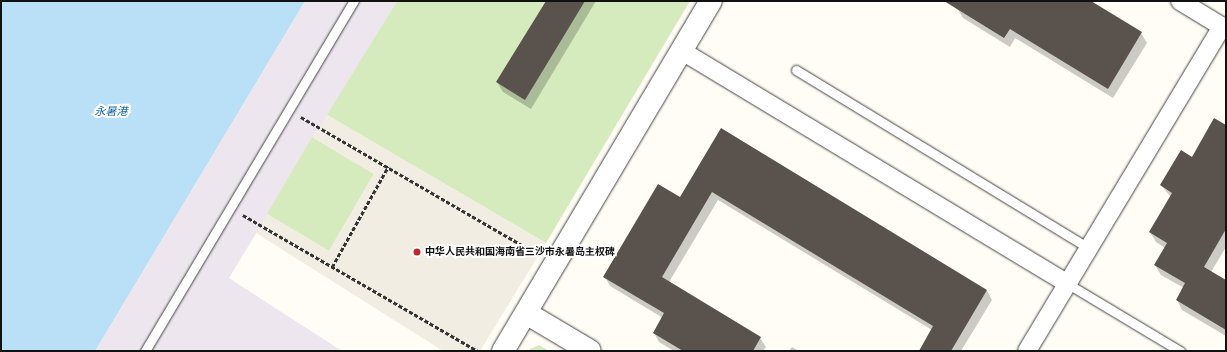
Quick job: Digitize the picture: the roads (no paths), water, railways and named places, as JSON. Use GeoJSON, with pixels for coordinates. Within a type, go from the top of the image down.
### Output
{"type":"FeatureCollection","features":[{"type":"Feature","properties":{"kind":"street"},"geometry":{"type":"LineString","coordinates":[[503,351],[711,1]]}},
{"type":"Feature","properties":{"kind":"street"},"geometry":{"type":"LineString","coordinates":[[1027,351],[1224,28],[1180,1]]}},
{"type":"Feature","properties":{"kind":"street"},"geometry":{"type":"LineString","coordinates":[[682,51],[1068,284]]}},
{"type":"Feature","properties":{"kind":"street"},"geometry":{"type":"LineString","coordinates":[[526,313],[590,351]]}},
{"type":"Feature","properties":{"kind":"lane"},"geometry":{"type":"LineString","coordinates":[[145,351],[354,1]]}},
{"type":"Feature","properties":{"kind":"lane"},"geometry":{"type":"LineString","coordinates":[[796,70],[1089,248]]}},
{"type":"Feature","properties":{"kind":"lane"},"geometry":{"type":"LineString","coordinates":[[1068,284],[1180,351]]}},
{"type":"Feature","properties":{"kind":"water","name":"永暑港"},"geometry":{"type":"Polygon","coordinates":[[[1,1],[305,1],[95,351],[1,351],[1,1]]]}},
{"type":"Feature","properties":{"kind":"place","name":"中华人民共和国海南省三沙市永暑岛主权碑"},"geometry":{"type":"Point","coordinates":[417,252]}}]}
